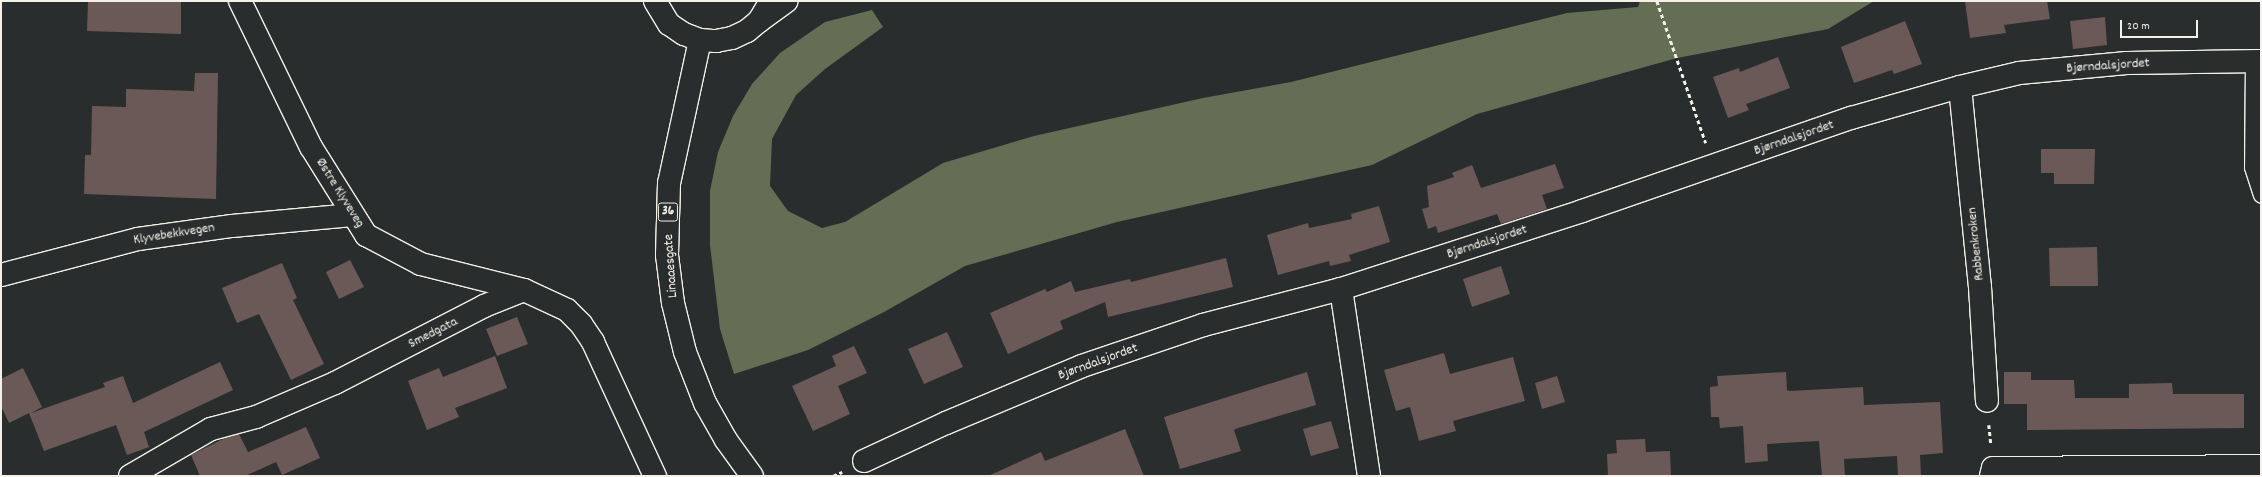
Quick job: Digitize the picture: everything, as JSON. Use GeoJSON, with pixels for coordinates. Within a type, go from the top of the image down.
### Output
{"type":"FeatureCollection","features":[{"type":"Feature","properties":{"kind":"main road","name":"Østre Klyveveg"},"geometry":{"type":"LineString","coordinates":[[240,1],[312,147],[366,235],[421,264],[524,290]]}},
{"type":"Feature","properties":{"kind":"main road"},"geometry":{"type":"LineString","coordinates":[[655,1],[669,24],[684,34],[700,40],[716,41],[732,38],[747,31],[759,20],[787,1]]}},
{"type":"Feature","properties":{"kind":"main road"},"geometry":{"type":"LineString","coordinates":[[759,20],[771,1]]}},
{"type":"Feature","properties":{"kind":"main road","name":"Linaaesgate"},"geometry":{"type":"LineString","coordinates":[[700,40],[669,183],[668,262],[673,304],[685,352],[705,403],[726,440],[752,476]]}},
{"type":"Feature","properties":{"kind":"main road","name":"Bjørndalsjordet"},"geometry":{"type":"LineString","coordinates":[[864,461],[946,423],[1082,366],[1203,325],[1341,289],[1714,166],[1852,118],[1960,87],[2019,73],[2127,63],[2257,61]]}},
{"type":"Feature","properties":{"kind":"main road","name":"Rabbenkroken"},"geometry":{"type":"LineString","coordinates":[[1960,87],[1980,287],[1987,401]]}},
{"type":"Feature","properties":{"kind":"main road","name":"Klyvebekkvegen"},"geometry":{"type":"LineString","coordinates":[[1,275],[138,239],[232,226],[352,214]]}},
{"type":"Feature","properties":{"kind":"main road"},"geometry":{"type":"LineString","coordinates":[[1341,289],[1369,476]]}},
{"type":"Feature","properties":{"kind":"main road"},"geometry":{"type":"LineString","coordinates":[[524,290],[567,310],[581,324],[593,342],[655,476]]}},
{"type":"Feature","properties":{"kind":"main road","name":"Smedgata"},"geometry":{"type":"LineString","coordinates":[[130,476],[211,429],[256,417],[335,384],[484,306],[524,290]]}},
{"type":"Feature","properties":{"kind":"main road"},"geometry":{"type":"LineString","coordinates":[[1992,472],[2261,466]]}},
{"type":"Feature","properties":{"kind":"lane"},"geometry":{"type":"LineString","coordinates":[[2257,61],[2252,167],[2261,195]]}},
{"type":"Feature","properties":{"kind":"path"},"geometry":{"type":"LineString","coordinates":[[1657,1],[1714,166]]}},
{"type":"Feature","properties":{"kind":"path"},"geometry":{"type":"LineString","coordinates":[[1987,401],[1992,472]]}},
{"type":"Feature","properties":{"kind":"green space"},"geometry":{"type":"Polygon","coordinates":[[[1640,1],[1874,1],[1828,29],[1677,58],[1477,114],[1372,165],[1117,222],[965,266],[884,312],[808,350],[734,374],[720,329],[710,245],[710,191],[718,152],[733,116],[752,84],[780,53],[825,22],[872,10],[883,27],[825,69],[796,95],[772,139],[770,186],[788,211],[822,228],[845,222],[943,163],[1034,136],[1203,98],[1291,82],[1567,13],[1638,7],[1640,1]]]}},
{"type":"Feature","properties":{"kind":"building"},"geometry":{"type":"Polygon","coordinates":[[[88,1],[181,1],[181,34],[87,31],[88,1]]]}},
{"type":"Feature","properties":{"kind":"building"},"geometry":{"type":"Polygon","coordinates":[[[1965,1],[2047,1],[2050,19],[2004,25],[2006,33],[1970,38],[1965,1]]]}},
{"type":"Feature","properties":{"kind":"building"},"geometry":{"type":"Polygon","coordinates":[[[2105,17],[2107,45],[2073,49],[2070,21],[2105,17]]]}},
{"type":"Feature","properties":{"kind":"building"},"geometry":{"type":"Polygon","coordinates":[[[1905,21],[1922,64],[1894,74],[1892,70],[1854,83],[1841,47],[1905,21]]]}},
{"type":"Feature","properties":{"kind":"building"},"geometry":{"type":"Polygon","coordinates":[[[1778,57],[1790,88],[1746,104],[1749,110],[1728,118],[1713,77],[1739,68],[1740,72],[1778,57]]]}},
{"type":"Feature","properties":{"kind":"building"},"geometry":{"type":"Polygon","coordinates":[[[195,73],[218,73],[216,199],[84,194],[85,155],[91,155],[92,106],[126,107],[126,89],[194,91],[195,73]]]}},
{"type":"Feature","properties":{"kind":"building"},"geometry":{"type":"Polygon","coordinates":[[[2041,149],[2095,149],[2094,184],[2054,184],[2054,173],[2041,173],[2041,149]]]}},
{"type":"Feature","properties":{"kind":"building"},"geometry":{"type":"Polygon","coordinates":[[[1555,164],[1564,188],[1542,195],[1547,209],[1501,224],[1497,214],[1438,233],[1436,226],[1428,229],[1422,209],[1429,207],[1427,186],[1454,177],[1452,173],[1472,165],[1481,188],[1555,164]]]}},
{"type":"Feature","properties":{"kind":"building"},"geometry":{"type":"Polygon","coordinates":[[[1379,206],[1390,242],[1349,255],[1351,261],[1330,266],[1329,261],[1278,275],[1267,235],[1308,223],[1309,228],[1352,219],[1351,214],[1379,206]]]}},
{"type":"Feature","properties":{"kind":"building"},"geometry":{"type":"Polygon","coordinates":[[[2097,247],[2098,286],[2050,286],[2049,248],[2097,247]]]}},
{"type":"Feature","properties":{"kind":"building"},"geometry":{"type":"Polygon","coordinates":[[[1226,258],[1233,287],[1108,317],[1105,302],[1060,321],[1063,329],[1008,354],[990,313],[1045,289],[1047,292],[1071,281],[1075,292],[1130,279],[1131,282],[1226,258]]]}},
{"type":"Feature","properties":{"kind":"building"},"geometry":{"type":"Polygon","coordinates":[[[350,260],[364,287],[339,299],[326,272],[350,260]]]}},
{"type":"Feature","properties":{"kind":"building"},"geometry":{"type":"Polygon","coordinates":[[[282,263],[297,298],[293,300],[324,364],[291,380],[259,314],[237,323],[222,288],[282,263]]]}},
{"type":"Feature","properties":{"kind":"building"},"geometry":{"type":"Polygon","coordinates":[[[1501,266],[1510,294],[1472,307],[1463,279],[1501,266]]]}},
{"type":"Feature","properties":{"kind":"building"},"geometry":{"type":"Polygon","coordinates":[[[517,317],[528,344],[497,356],[486,329],[517,317]]]}},
{"type":"Feature","properties":{"kind":"building"},"geometry":{"type":"Polygon","coordinates":[[[947,332],[963,367],[924,384],[908,349],[947,332]]]}},
{"type":"Feature","properties":{"kind":"building"},"geometry":{"type":"Polygon","coordinates":[[[854,346],[867,373],[838,386],[850,414],[813,431],[792,386],[836,366],[832,356],[854,346]]]}},
{"type":"Feature","properties":{"kind":"building"},"geometry":{"type":"Polygon","coordinates":[[[1444,353],[1450,374],[1513,357],[1525,401],[1453,421],[1456,431],[1419,441],[1410,407],[1396,411],[1384,370],[1444,353]]]}},
{"type":"Feature","properties":{"kind":"building"},"geometry":{"type":"Polygon","coordinates":[[[495,356],[507,388],[455,408],[459,417],[427,430],[408,381],[439,368],[443,377],[495,356]]]}},
{"type":"Feature","properties":{"kind":"building"},"geometry":{"type":"Polygon","coordinates":[[[220,362],[233,390],[144,432],[149,447],[127,455],[116,425],[44,451],[29,413],[9,423],[1,406],[1,379],[23,368],[42,407],[31,413],[105,387],[103,383],[123,376],[133,403],[220,362]]]}},
{"type":"Feature","properties":{"kind":"building"},"geometry":{"type":"Polygon","coordinates":[[[1307,372],[1316,405],[1238,428],[1234,430],[1241,451],[1180,469],[1164,417],[1307,372]]]}},
{"type":"Feature","properties":{"kind":"building"},"geometry":{"type":"Polygon","coordinates":[[[1786,372],[1787,390],[1790,391],[1863,387],[1864,405],[1940,402],[1943,453],[1920,455],[1921,476],[1898,476],[1897,456],[1844,459],[1845,476],[1822,476],[1819,441],[1767,444],[1768,461],[1745,463],[1743,426],[1720,428],[1719,417],[1711,417],[1710,387],[1718,386],[1717,376],[1786,372]]]}},
{"type":"Feature","properties":{"kind":"building"},"geometry":{"type":"Polygon","coordinates":[[[2004,372],[2031,372],[2031,380],[2074,380],[2075,398],[2129,398],[2129,384],[2172,383],[2173,394],[2244,394],[2244,428],[2027,430],[2027,404],[2004,404],[2004,372]]]}},
{"type":"Feature","properties":{"kind":"building"},"geometry":{"type":"Polygon","coordinates":[[[1557,376],[1565,402],[1542,409],[1535,383],[1557,376]]]}},
{"type":"Feature","properties":{"kind":"building"},"geometry":{"type":"Polygon","coordinates":[[[1331,421],[1339,448],[1311,456],[1303,429],[1331,421]]]}},
{"type":"Feature","properties":{"kind":"building"},"geometry":{"type":"Polygon","coordinates":[[[306,427],[320,458],[282,475],[276,462],[245,476],[200,476],[191,455],[225,438],[239,434],[248,452],[306,427]]]}},
{"type":"Feature","properties":{"kind":"building"},"geometry":{"type":"Polygon","coordinates":[[[1125,429],[1144,476],[988,476],[1041,452],[1045,461],[1125,429]]]}},
{"type":"Feature","properties":{"kind":"building"},"geometry":{"type":"Polygon","coordinates":[[[1645,439],[1646,452],[1670,451],[1671,476],[1608,476],[1607,454],[1617,453],[1616,440],[1645,439]]]}}]}
